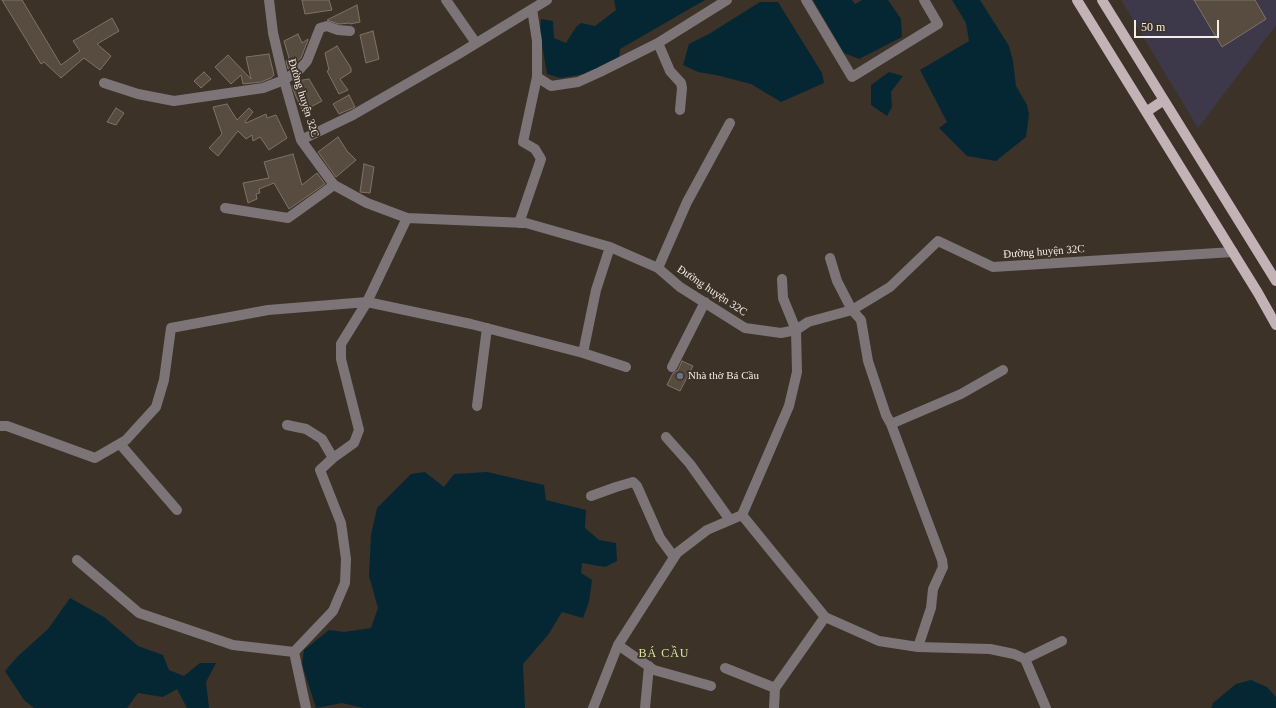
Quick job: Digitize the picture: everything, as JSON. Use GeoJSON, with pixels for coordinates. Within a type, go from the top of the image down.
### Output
{"type":"FeatureCollection","features":[{"type":"Feature","properties":{"kind":"main road"},"geometry":{"type":"LineString","coordinates":[[1077,0],[1233,252],[1276,325]]}},
{"type":"Feature","properties":{"kind":"main road"},"geometry":{"type":"LineString","coordinates":[[1102,0],[1276,281]]}},
{"type":"Feature","properties":{"kind":"main road"},"geometry":{"type":"LineString","coordinates":[[1146,112],[1164,100]]}},
{"type":"Feature","properties":{"kind":"street","name":"Đường huyện 32C"},"geometry":{"type":"LineString","coordinates":[[268,0],[273,33],[284,80],[301,140],[334,185],[367,202],[407,218],[519,223],[610,247],[658,268],[680,287],[745,328],[781,334],[796,330],[808,322],[852,310],[890,287],[938,241],[993,267],[1233,252]]}},
{"type":"Feature","properties":{"kind":"street"},"geometry":{"type":"LineString","coordinates":[[446,0],[476,43]]}},
{"type":"Feature","properties":{"kind":"street"},"geometry":{"type":"LineString","coordinates":[[301,140],[353,115],[546,0]]}},
{"type":"Feature","properties":{"kind":"street"},"geometry":{"type":"LineString","coordinates":[[538,77],[551,86],[578,82],[658,43],[727,0]]}},
{"type":"Feature","properties":{"kind":"street"},"geometry":{"type":"LineString","coordinates":[[806,0],[852,76],[938,24],[924,0]]}},
{"type":"Feature","properties":{"kind":"street"},"geometry":{"type":"LineString","coordinates":[[519,223],[541,158],[536,149],[523,142],[538,77],[537,41],[532,9]]}},
{"type":"Feature","properties":{"kind":"street"},"geometry":{"type":"LineString","coordinates":[[104,83],[138,94],[174,101],[262,88],[284,80],[300,69],[307,61],[320,28],[327,26],[338,30],[350,31]]}},
{"type":"Feature","properties":{"kind":"street"},"geometry":{"type":"LineString","coordinates":[[658,43],[670,71],[681,83],[680,110]]}},
{"type":"Feature","properties":{"kind":"street"},"geometry":{"type":"LineString","coordinates":[[658,268],[687,202],[730,123]]}},
{"type":"Feature","properties":{"kind":"street"},"geometry":{"type":"LineString","coordinates":[[225,208],[288,218],[334,185]]}},
{"type":"Feature","properties":{"kind":"street"},"geometry":{"type":"LineString","coordinates":[[294,652],[333,611],[346,583],[346,560],[341,523],[320,470],[354,442],[359,430],[341,359],[341,344],[367,302],[407,218]]}},
{"type":"Feature","properties":{"kind":"street"},"geometry":{"type":"LineString","coordinates":[[583,352],[596,290],[610,247]]}},
{"type":"Feature","properties":{"kind":"street"},"geometry":{"type":"LineString","coordinates":[[830,258],[837,281],[852,310],[861,320],[868,361],[886,415],[892,424],[942,560],[943,567],[933,589],[930,608],[918,647]]}},
{"type":"Feature","properties":{"kind":"street"},"geometry":{"type":"LineString","coordinates":[[593,708],[618,645],[677,553],[707,530],[742,515],[789,406],[797,372],[796,330],[783,298],[782,279]]}},
{"type":"Feature","properties":{"kind":"street"},"geometry":{"type":"LineString","coordinates":[[0,426],[7,426],[95,458],[126,440],[156,407],[164,380],[172,328],[268,310],[367,302],[487,328],[583,352],[626,366]]}},
{"type":"Feature","properties":{"kind":"street"},"geometry":{"type":"LineString","coordinates":[[672,367],[705,302]]}},
{"type":"Feature","properties":{"kind":"street"},"geometry":{"type":"LineString","coordinates":[[477,406],[487,328]]}},
{"type":"Feature","properties":{"kind":"street"},"geometry":{"type":"LineString","coordinates":[[892,424],[961,394],[1002,370]]}},
{"type":"Feature","properties":{"kind":"street"},"geometry":{"type":"LineString","coordinates":[[287,425],[306,429],[322,439],[333,458]]}},
{"type":"Feature","properties":{"kind":"street"},"geometry":{"type":"LineString","coordinates":[[666,437],[690,464],[730,520]]}},
{"type":"Feature","properties":{"kind":"street"},"geometry":{"type":"LineString","coordinates":[[120,444],[177,510]]}},
{"type":"Feature","properties":{"kind":"street"},"geometry":{"type":"LineString","coordinates":[[591,496],[616,486],[633,482],[637,486],[660,538],[674,557]]}},
{"type":"Feature","properties":{"kind":"street"},"geometry":{"type":"LineString","coordinates":[[742,515],[825,617],[879,641],[918,647],[990,650],[1014,654],[1025,659],[1046,708]]}},
{"type":"Feature","properties":{"kind":"street"},"geometry":{"type":"LineString","coordinates":[[77,560],[139,613],[233,645],[294,652]]}},
{"type":"Feature","properties":{"kind":"street"},"geometry":{"type":"LineString","coordinates":[[774,708],[775,688],[825,617]]}},
{"type":"Feature","properties":{"kind":"street"},"geometry":{"type":"LineString","coordinates":[[1025,659],[1062,641]]}},
{"type":"Feature","properties":{"kind":"street"},"geometry":{"type":"LineString","coordinates":[[618,645],[654,670],[711,686]]}},
{"type":"Feature","properties":{"kind":"street"},"geometry":{"type":"LineString","coordinates":[[294,652],[306,708]]}},
{"type":"Feature","properties":{"kind":"street"},"geometry":{"type":"LineString","coordinates":[[645,708],[649,666]]}},
{"type":"Feature","properties":{"kind":"street"},"geometry":{"type":"LineString","coordinates":[[725,668],[775,688]]}},
{"type":"Feature","properties":{"kind":"shaded area"},"geometry":{"type":"Polygon","coordinates":[[[1121,0],[1276,0],[1276,25],[1198,128],[1121,0]]]}},
{"type":"Feature","properties":{"kind":"water"},"geometry":{"type":"Polygon","coordinates":[[[614,0],[705,0],[620,49],[619,58],[597,72],[560,78],[547,74],[540,33],[541,19],[553,21],[554,38],[566,43],[576,27],[581,23],[595,26],[616,10],[614,0]]]}},
{"type":"Feature","properties":{"kind":"water"},"geometry":{"type":"Polygon","coordinates":[[[813,0],[852,0],[855,4],[862,0],[888,0],[901,19],[902,37],[859,59],[844,53],[813,0]]]}},
{"type":"Feature","properties":{"kind":"water"},"geometry":{"type":"Polygon","coordinates":[[[952,0],[980,0],[1009,46],[1013,61],[1016,86],[1027,105],[1029,114],[1026,137],[996,161],[967,156],[939,128],[947,122],[920,70],[969,41],[966,23],[952,0]]]}},
{"type":"Feature","properties":{"kind":"water"},"geometry":{"type":"Polygon","coordinates":[[[760,2],[778,2],[822,73],[824,83],[781,102],[751,84],[698,72],[683,65],[689,44],[709,34],[760,2]]]}},
{"type":"Feature","properties":{"kind":"water"},"geometry":{"type":"Polygon","coordinates":[[[889,72],[903,76],[891,92],[892,107],[887,116],[871,105],[871,85],[889,72]]]}},
{"type":"Feature","properties":{"kind":"water"},"geometry":{"type":"Polygon","coordinates":[[[425,472],[444,487],[454,474],[487,472],[544,485],[546,500],[586,510],[585,528],[599,540],[616,543],[617,561],[605,567],[582,563],[581,573],[592,580],[589,602],[583,618],[562,612],[548,635],[523,664],[525,708],[364,708],[342,703],[316,708],[302,664],[304,650],[329,630],[344,632],[371,628],[378,608],[369,576],[371,535],[377,508],[411,474],[425,472]]]}},
{"type":"Feature","properties":{"kind":"water"},"geometry":{"type":"Polygon","coordinates":[[[70,598],[104,617],[138,646],[163,655],[169,670],[184,676],[200,663],[216,663],[206,682],[209,708],[187,708],[177,689],[163,697],[138,693],[127,708],[34,708],[24,700],[5,671],[17,657],[48,629],[70,598]]]}},
{"type":"Feature","properties":{"kind":"water"},"geometry":{"type":"Polygon","coordinates":[[[1251,680],[1267,687],[1276,697],[1276,708],[1211,708],[1213,703],[1236,684],[1251,680]]]}},
{"type":"Feature","properties":{"kind":"building"},"geometry":{"type":"Polygon","coordinates":[[[2,0],[22,0],[61,65],[80,51],[73,41],[112,18],[119,31],[97,44],[111,56],[100,70],[84,58],[61,78],[44,62],[41,64],[2,0]]]}},
{"type":"Feature","properties":{"kind":"building"},"geometry":{"type":"Polygon","coordinates":[[[302,0],[329,0],[332,10],[305,14],[302,0]]]}},
{"type":"Feature","properties":{"kind":"building"},"geometry":{"type":"Polygon","coordinates":[[[1194,0],[1255,0],[1266,19],[1222,47],[1194,0]]]}},
{"type":"Feature","properties":{"kind":"building"},"geometry":{"type":"Polygon","coordinates":[[[357,5],[360,22],[339,24],[327,20],[357,5]]]}},
{"type":"Feature","properties":{"kind":"building"},"geometry":{"type":"Polygon","coordinates":[[[373,31],[379,59],[366,63],[360,35],[373,31]]]}},
{"type":"Feature","properties":{"kind":"building"},"geometry":{"type":"Polygon","coordinates":[[[298,34],[302,43],[308,40],[301,58],[288,69],[286,61],[289,58],[284,41],[298,34]]]}},
{"type":"Feature","properties":{"kind":"building"},"geometry":{"type":"Polygon","coordinates":[[[337,46],[351,68],[351,72],[340,79],[348,90],[339,94],[327,71],[329,70],[325,53],[337,46]]]}},
{"type":"Feature","properties":{"kind":"building"},"geometry":{"type":"Polygon","coordinates":[[[269,54],[274,75],[271,78],[261,82],[243,84],[241,75],[231,84],[215,67],[228,55],[251,79],[246,57],[269,54]]]}},
{"type":"Feature","properties":{"kind":"building"},"geometry":{"type":"Polygon","coordinates":[[[204,72],[211,79],[201,88],[194,81],[204,72]]]}},
{"type":"Feature","properties":{"kind":"building"},"geometry":{"type":"Polygon","coordinates":[[[309,79],[322,101],[303,111],[292,86],[297,81],[309,79]]]}},
{"type":"Feature","properties":{"kind":"building"},"geometry":{"type":"Polygon","coordinates":[[[349,95],[355,107],[339,114],[333,104],[349,95]]]}},
{"type":"Feature","properties":{"kind":"building"},"geometry":{"type":"Polygon","coordinates":[[[227,104],[237,120],[249,108],[253,112],[245,122],[246,123],[266,114],[267,118],[276,115],[287,138],[269,150],[260,137],[253,141],[252,135],[246,139],[238,131],[218,156],[209,148],[222,134],[213,107],[227,104]]]}},
{"type":"Feature","properties":{"kind":"building"},"geometry":{"type":"Polygon","coordinates":[[[116,108],[124,113],[116,125],[107,122],[116,108]]]}},
{"type":"Feature","properties":{"kind":"building"},"geometry":{"type":"Polygon","coordinates":[[[338,137],[347,151],[356,160],[336,177],[318,152],[338,137]]]}},
{"type":"Feature","properties":{"kind":"building"},"geometry":{"type":"Polygon","coordinates":[[[293,154],[302,185],[317,173],[325,184],[289,209],[274,183],[259,189],[260,193],[256,194],[257,199],[248,203],[243,183],[269,178],[264,162],[293,154]]]}},
{"type":"Feature","properties":{"kind":"building"},"geometry":{"type":"Polygon","coordinates":[[[364,164],[374,167],[370,193],[360,192],[364,164]]]}},
{"type":"Feature","properties":{"kind":"building","name":"Nhà thờ Bá Cầu"},"geometry":{"type":"Polygon","coordinates":[[[682,361],[693,366],[680,391],[667,385],[673,373],[678,370],[682,361]]]}},
{"type":"Feature","properties":{"kind":"place","name":"Nhà thờ Bá Cầu"},"geometry":{"type":"Point","coordinates":[680,376]}},
{"type":"Feature","properties":{"kind":"district","name":"BÁ CẦU"},"geometry":{"type":"Point","coordinates":[664,654]}}]}
